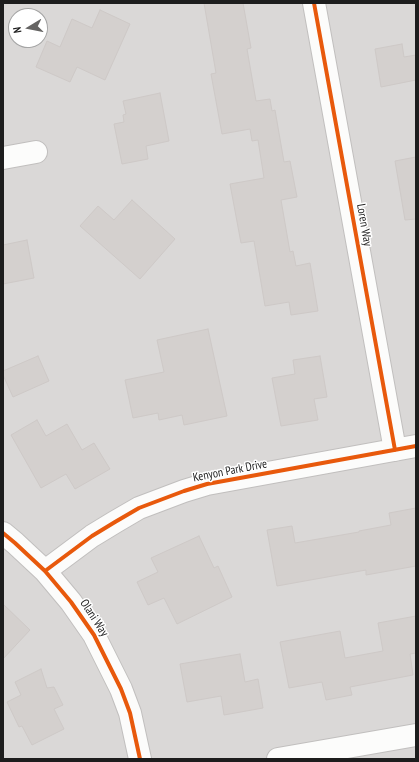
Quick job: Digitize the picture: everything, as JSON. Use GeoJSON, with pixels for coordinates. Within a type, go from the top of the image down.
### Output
{"type":"FeatureCollection","features":[{"type":"Feature","properties":{"kind":"street","name":"Loren Way"},"geometry":{"type":"LineString","coordinates":[[314,3],[395,450]]}},
{"type":"Feature","properties":{"kind":"street"},"geometry":{"type":"LineString","coordinates":[[3,158],[36,152]]}},
{"type":"Feature","properties":{"kind":"street","name":"Kenyon Park Drive"},"geometry":{"type":"LineString","coordinates":[[45,571],[92,536],[139,508],[161,498],[207,484],[416,446]]}},
{"type":"Feature","properties":{"kind":"street","name":"Olani Way"},"geometry":{"type":"LineString","coordinates":[[3,533],[15,542],[45,571],[71,602],[89,628],[111,666],[121,689],[130,713],[140,759]]}},
{"type":"Feature","properties":{"kind":"street"},"geometry":{"type":"LineString","coordinates":[[278,759],[416,735]]}},
{"type":"Feature","properties":{"kind":"shaded area"},"geometry":{"type":"Polygon","coordinates":[[[3,3],[416,3],[416,759],[3,759],[3,3]]]}},
{"type":"Feature","properties":{"kind":"building"},"geometry":{"type":"Polygon","coordinates":[[[204,3],[243,3],[251,48],[247,49],[256,101],[270,99],[272,111],[275,110],[284,162],[290,161],[297,197],[281,200],[290,252],[293,251],[296,266],[310,263],[318,311],[291,315],[289,302],[265,306],[254,241],[241,243],[230,184],[264,178],[258,140],[252,141],[250,129],[222,134],[211,74],[216,73],[204,3]]]}},
{"type":"Feature","properties":{"kind":"building"},"geometry":{"type":"Polygon","coordinates":[[[100,10],[130,24],[105,80],[77,67],[70,82],[36,67],[44,48],[48,48],[48,41],[60,47],[72,19],[92,28],[100,10]]]}},
{"type":"Feature","properties":{"kind":"building"},"geometry":{"type":"Polygon","coordinates":[[[402,44],[404,57],[416,55],[416,80],[381,87],[375,49],[402,44]]]}},
{"type":"Feature","properties":{"kind":"building"},"geometry":{"type":"Polygon","coordinates":[[[160,93],[169,141],[146,146],[148,159],[122,164],[114,124],[124,122],[123,115],[126,114],[123,101],[160,93]]]}},
{"type":"Feature","properties":{"kind":"building"},"geometry":{"type":"Polygon","coordinates":[[[416,157],[416,219],[405,220],[395,161],[416,157]]]}},
{"type":"Feature","properties":{"kind":"building"},"geometry":{"type":"Polygon","coordinates":[[[132,200],[175,239],[140,279],[80,226],[98,206],[114,220],[132,200]]]}},
{"type":"Feature","properties":{"kind":"building"},"geometry":{"type":"Polygon","coordinates":[[[27,240],[34,278],[3,284],[3,245],[27,240]]]}},
{"type":"Feature","properties":{"kind":"building"},"geometry":{"type":"Polygon","coordinates":[[[208,329],[227,416],[184,425],[182,415],[159,420],[158,413],[133,418],[125,380],[164,372],[157,340],[208,329]]]}},
{"type":"Feature","properties":{"kind":"building"},"geometry":{"type":"Polygon","coordinates":[[[38,356],[49,381],[13,397],[3,375],[3,371],[38,356]]]}},
{"type":"Feature","properties":{"kind":"building"},"geometry":{"type":"Polygon","coordinates":[[[320,356],[327,397],[314,399],[318,420],[281,426],[272,378],[295,374],[293,360],[320,356]]]}},
{"type":"Feature","properties":{"kind":"building"},"geometry":{"type":"Polygon","coordinates":[[[37,420],[46,436],[67,424],[82,450],[94,443],[110,469],[75,489],[66,474],[41,488],[11,435],[37,420]]]}},
{"type":"Feature","properties":{"kind":"building"},"geometry":{"type":"Polygon","coordinates":[[[416,508],[416,566],[366,575],[366,570],[277,586],[267,530],[292,526],[295,543],[391,525],[389,513],[416,508]]]}},
{"type":"Feature","properties":{"kind":"building"},"geometry":{"type":"Polygon","coordinates":[[[199,536],[214,568],[218,566],[232,597],[177,624],[164,598],[148,605],[137,582],[158,572],[151,558],[199,536]]]}},
{"type":"Feature","properties":{"kind":"building"},"geometry":{"type":"Polygon","coordinates":[[[3,604],[30,630],[3,659],[3,604]]]}},
{"type":"Feature","properties":{"kind":"building"},"geometry":{"type":"Polygon","coordinates":[[[416,616],[416,653],[410,654],[413,675],[350,687],[352,695],[326,700],[322,682],[289,688],[280,642],[340,631],[345,658],[383,651],[378,623],[416,616]]]}},
{"type":"Feature","properties":{"kind":"building"},"geometry":{"type":"Polygon","coordinates":[[[240,654],[245,682],[258,679],[263,708],[224,715],[221,696],[187,702],[180,664],[240,654]]]}},
{"type":"Feature","properties":{"kind":"building"},"geometry":{"type":"Polygon","coordinates":[[[41,669],[47,688],[54,687],[63,705],[54,709],[64,729],[32,745],[22,726],[19,727],[7,702],[21,695],[15,682],[41,669]]]}},
{"type":"Feature","properties":{"kind":"cycle path"},"geometry":{"type":"LineString","coordinates":[[314,3],[395,450]]}},
{"type":"Feature","properties":{"kind":"cycle path"},"geometry":{"type":"LineString","coordinates":[[45,571],[92,536],[139,508],[184,491],[207,484],[416,446]]}},
{"type":"Feature","properties":{"kind":"cycle path"},"geometry":{"type":"LineString","coordinates":[[3,533],[45,571],[71,602],[94,635],[121,689],[130,713],[140,759]]}}]}
